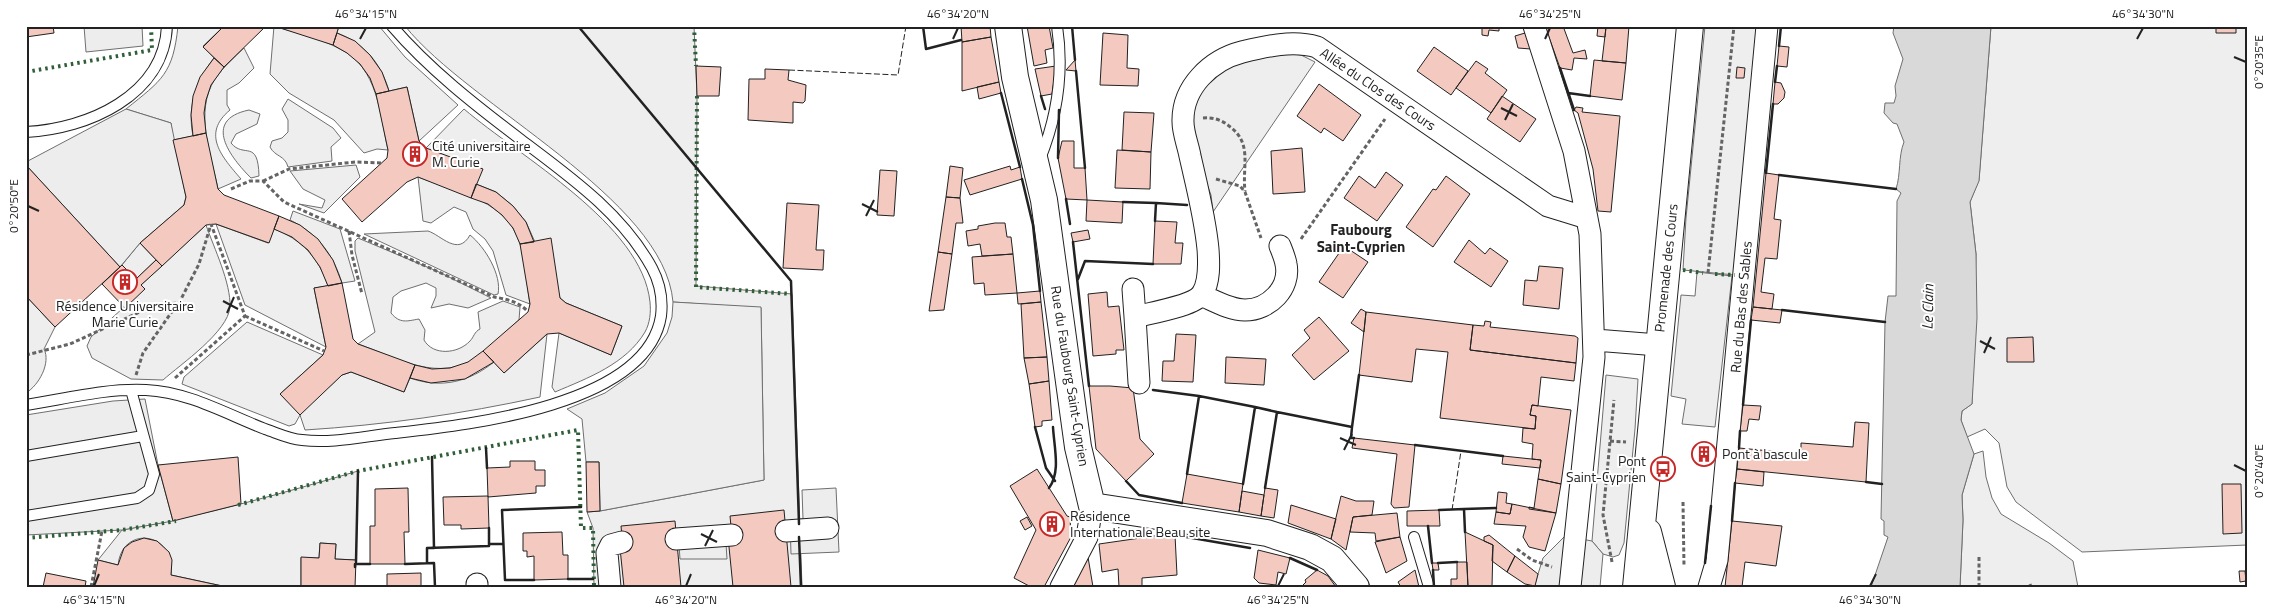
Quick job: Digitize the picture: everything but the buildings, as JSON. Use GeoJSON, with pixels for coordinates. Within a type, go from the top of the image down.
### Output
{"type":"FeatureCollection","features":[{"type":"Feature","properties":{"kind":"street","name":"Rue du Faubourg Saint-Cyprien"},"geometry":{"type":"LineString","coordinates":[[1008,26],[1015,77],[1044,200],[1078,447],[1092,506]]}},
{"type":"Feature","properties":{"kind":"street"},"geometry":{"type":"LineString","coordinates":[[1534,26],[1574,151],[1590,234],[1592,263],[1595,340],[1571,579]]}},
{"type":"Feature","properties":{"kind":"street","name":"Promenade des Cours"},"geometry":{"type":"LineString","coordinates":[[1636,587],[1690,26]]}},
{"type":"Feature","properties":{"kind":"street","name":"Rue du Bas des Sables"},"geometry":{"type":"LineString","coordinates":[[1709,587],[1717,560],[1767,26]]}},
{"type":"Feature","properties":{"kind":"street","name":"Allée du Clos des Cours"},"geometry":{"type":"LineString","coordinates":[[1201,296],[1207,280],[1209,262],[1205,216],[1183,122],[1190,92],[1205,71],[1231,55],[1289,43],[1305,44],[1328,54],[1548,206],[1587,218]]}},
{"type":"Feature","properties":{"kind":"street"},"geometry":{"type":"LineString","coordinates":[[1135,317],[1192,302],[1201,296],[1238,309],[1253,309],[1268,304],[1278,294],[1284,282],[1287,264],[1280,246]]}},
{"type":"Feature","properties":{"kind":"street"},"geometry":{"type":"LineString","coordinates":[[1133,290],[1139,382]]}},
{"type":"Feature","properties":{"kind":"street"},"geometry":{"type":"LineString","coordinates":[[1595,340],[1658,345]]}},
{"type":"Feature","properties":{"kind":"street"},"geometry":{"type":"LineString","coordinates":[[1060,587],[1087,537],[1092,506],[1267,533],[1310,547],[1332,559],[1356,587]]}},
{"type":"Feature","properties":{"kind":"street","name":"Promenade des Cours"},"geometry":{"type":"LineString","coordinates":[[1643,510],[1662,587]]}},
{"type":"Feature","properties":{"kind":"street"},"geometry":{"type":"LineString","coordinates":[[786,531],[828,528]]}},
{"type":"Feature","properties":{"kind":"street"},"geometry":{"type":"LineString","coordinates":[[676,539],[732,535]]}},
{"type":"Feature","properties":{"kind":"street"},"geometry":{"type":"LineString","coordinates":[[610,587],[607,553],[611,545],[622,542]]}},
{"type":"Feature","properties":{"kind":"lane"},"geometry":{"type":"LineString","coordinates":[[26,132],[72,126],[96,116],[117,104],[153,72],[160,62],[166,41],[167,26]]}},
{"type":"Feature","properties":{"kind":"lane"},"geometry":{"type":"LineString","coordinates":[[26,405],[132,390],[160,391],[199,401],[291,438],[319,441],[466,424],[534,410],[610,381],[636,362],[651,343],[660,320],[662,296],[653,270],[632,237],[592,195],[489,116],[436,70],[392,26]]}},
{"type":"Feature","properties":{"kind":"lane"},"geometry":{"type":"LineString","coordinates":[[1037,167],[1052,129],[1061,55],[1057,26]]}},
{"type":"Feature","properties":{"kind":"lane"},"geometry":{"type":"LineString","coordinates":[[26,516],[137,498],[149,490],[154,474],[132,390]]}},
{"type":"Feature","properties":{"kind":"lane"},"geometry":{"type":"LineString","coordinates":[[26,456],[143,436]]}},
{"type":"Feature","properties":{"kind":"lane"},"geometry":{"type":"LineString","coordinates":[[1414,538],[1429,587]]}},
{"type":"Feature","properties":{"kind":"path"},"geometry":{"type":"LineString","coordinates":[[1708,273],[1734,26]]}},
{"type":"Feature","properties":{"kind":"path"},"geometry":{"type":"LineString","coordinates":[[1201,113],[1198,120],[1204,118],[1215,119],[1228,125],[1241,136],[1245,154],[1245,192],[1263,243],[1280,246],[1299,243],[1396,102]]}},
{"type":"Feature","properties":{"kind":"path"},"geometry":{"type":"LineString","coordinates":[[231,189],[250,181],[263,181],[290,169],[355,162],[382,163]]}},
{"type":"Feature","properties":{"kind":"path"},"geometry":{"type":"LineString","coordinates":[[1194,174],[1232,183],[1245,192]]}},
{"type":"Feature","properties":{"kind":"path"},"geometry":{"type":"LineString","coordinates":[[263,181],[284,202],[494,297],[505,298],[524,306],[528,312]]}},
{"type":"Feature","properties":{"kind":"path"},"geometry":{"type":"LineString","coordinates":[[132,390],[143,353],[179,303],[200,264],[211,224],[245,316],[324,351]]}},
{"type":"Feature","properties":{"kind":"path"},"geometry":{"type":"LineString","coordinates":[[349,230],[352,255],[362,294]]}},
{"type":"Feature","properties":{"kind":"path"},"geometry":{"type":"LineString","coordinates":[[26,355],[70,344],[156,305],[179,303]]}},
{"type":"Feature","properties":{"kind":"path"},"geometry":{"type":"LineString","coordinates":[[160,391],[245,316]]}},
{"type":"Feature","properties":{"kind":"path"},"geometry":{"type":"LineString","coordinates":[[1613,567],[1603,515],[1614,395]]}},
{"type":"Feature","properties":{"kind":"path"},"geometry":{"type":"LineString","coordinates":[[1586,438],[1649,445]]}},
{"type":"Feature","properties":{"kind":"path"},"geometry":{"type":"LineString","coordinates":[[1683,502],[1684,568],[1686,577]]}},
{"type":"Feature","properties":{"kind":"path"},"geometry":{"type":"LineString","coordinates":[[91,587],[102,531]]}},
{"type":"Feature","properties":{"kind":"path"},"geometry":{"type":"LineString","coordinates":[[1517,549],[1532,560],[1571,579]]}},
{"type":"Feature","properties":{"kind":"path"},"geometry":{"type":"LineString","coordinates":[[1979,557],[1979,587]]}},
{"type":"Feature","properties":{"kind":"shaded area"},"geometry":{"type":"Polygon","coordinates":[[[84,26],[142,26],[143,46],[86,52],[84,26]]]}},
{"type":"Feature","properties":{"kind":"shaded area"},"geometry":{"type":"Polygon","coordinates":[[[178,26],[224,26],[203,46],[214,58],[202,76],[192,104],[191,125],[193,136],[173,140],[171,123],[126,109],[149,91],[164,75],[173,55],[178,26]]]}},
{"type":"Feature","properties":{"kind":"shaded area"},"geometry":{"type":"Polygon","coordinates":[[[274,26],[332,45],[353,57],[370,80],[375,93],[388,150],[377,149],[364,153],[334,120],[289,93],[270,74],[274,26]]]}},
{"type":"Feature","properties":{"kind":"shaded area"},"geometry":{"type":"Polygon","coordinates":[[[339,26],[379,26],[405,57],[458,105],[419,141],[407,87],[389,91],[386,81],[370,55],[355,42],[337,33],[339,26]]]}},
{"type":"Feature","properties":{"kind":"shaded area"},"geometry":{"type":"Polygon","coordinates":[[[405,26],[694,26],[697,96],[696,286],[792,294],[802,587],[594,587],[593,528],[587,512],[764,480],[761,308],[673,302],[662,264],[636,226],[601,190],[560,155],[435,57],[405,26]]]}},
{"type":"Feature","properties":{"kind":"shaded area"},"geometry":{"type":"Polygon","coordinates":[[[1705,26],[1759,26],[1735,275],[1683,270],[1686,218],[1705,26]]]}},
{"type":"Feature","properties":{"kind":"shaded area"},"geometry":{"type":"Polygon","coordinates":[[[1991,26],[2247,26],[2247,545],[2082,552],[2016,502],[2007,487],[1999,443],[1985,429],[1967,437],[1961,420],[1962,411],[1972,404],[1976,254],[1970,202],[1979,180],[1991,26]]]}},
{"type":"Feature","properties":{"kind":"shaded area"},"geometry":{"type":"Polygon","coordinates":[[[244,48],[254,68],[239,83],[227,90],[227,105],[230,110],[221,119],[216,137],[222,154],[241,179],[218,189],[208,148],[205,119],[206,105],[215,79],[244,48]]]}},
{"type":"Feature","properties":{"kind":"shaded area"},"geometry":{"type":"Polygon","coordinates":[[[1285,53],[1301,55],[1315,62],[1213,212],[1211,195],[1201,168],[1188,116],[1207,80],[1235,64],[1285,53]]]}},
{"type":"Feature","properties":{"kind":"shaded area"},"geometry":{"type":"Polygon","coordinates":[[[288,99],[333,128],[341,138],[331,147],[332,161],[288,167],[285,160],[274,153],[270,147],[272,141],[282,138],[288,132],[288,120],[282,109],[288,99]]]}},
{"type":"Feature","properties":{"kind":"shaded area"},"geometry":{"type":"Polygon","coordinates":[[[126,109],[171,123],[186,197],[184,205],[140,243],[120,267],[26,165],[26,162],[126,109]]]}},
{"type":"Feature","properties":{"kind":"shaded area"},"geometry":{"type":"Polygon","coordinates":[[[464,109],[575,194],[602,219],[625,246],[642,273],[650,302],[650,314],[647,329],[637,343],[628,353],[605,369],[555,392],[552,387],[559,333],[611,355],[622,326],[566,303],[560,298],[526,222],[513,206],[496,192],[476,184],[426,148],[464,109]]]}},
{"type":"Feature","properties":{"kind":"shaded area"},"geometry":{"type":"Polygon","coordinates":[[[249,110],[260,114],[257,124],[236,134],[231,143],[241,150],[250,151],[256,157],[259,176],[251,178],[229,150],[223,131],[226,122],[234,115],[249,110]]]}},
{"type":"Feature","properties":{"kind":"shaded area"},"geometry":{"type":"Polygon","coordinates":[[[356,165],[360,177],[324,213],[299,204],[322,208],[325,200],[303,189],[290,171],[356,165]]]}},
{"type":"Feature","properties":{"kind":"shaded area"},"geometry":{"type":"Polygon","coordinates":[[[418,177],[488,204],[510,223],[522,252],[530,304],[506,295],[493,251],[485,239],[473,229],[466,212],[454,207],[431,223],[423,221],[418,177]]]}},
{"type":"Feature","properties":{"kind":"shaded area"},"geometry":{"type":"Polygon","coordinates":[[[293,211],[340,229],[355,281],[342,283],[334,263],[323,246],[309,232],[290,220],[293,211]]]}},
{"type":"Feature","properties":{"kind":"shaded area"},"geometry":{"type":"Polygon","coordinates":[[[216,224],[268,243],[274,229],[293,238],[308,251],[320,267],[328,286],[314,288],[326,347],[245,305],[216,224]]]}},
{"type":"Feature","properties":{"kind":"shaded area"},"geometry":{"type":"Polygon","coordinates":[[[206,225],[225,277],[230,298],[227,317],[213,337],[163,380],[131,379],[92,358],[87,346],[91,337],[144,289],[141,285],[206,225]]]}},
{"type":"Feature","properties":{"kind":"shaded area"},"geometry":{"type":"Polygon","coordinates":[[[428,231],[449,243],[460,244],[470,235],[476,240],[487,254],[495,270],[499,287],[498,294],[494,295],[364,234],[428,231]]]}},
{"type":"Feature","properties":{"kind":"shaded area"},"geometry":{"type":"Polygon","coordinates":[[[358,238],[439,272],[491,298],[468,308],[449,304],[431,308],[436,296],[436,288],[426,283],[401,291],[393,297],[391,313],[401,320],[419,319],[425,330],[424,340],[433,349],[453,351],[465,345],[480,329],[478,312],[503,301],[520,307],[519,320],[476,358],[455,367],[427,367],[413,364],[358,344],[375,332],[355,251],[355,241],[358,238]]]}},
{"type":"Feature","properties":{"kind":"shaded area"},"geometry":{"type":"Polygon","coordinates":[[[140,243],[156,260],[136,279],[122,265],[140,243]]]}},
{"type":"Feature","properties":{"kind":"shaded area"},"geometry":{"type":"Polygon","coordinates":[[[1697,272],[1732,276],[1715,427],[1682,424],[1686,399],[1671,396],[1681,295],[1695,296],[1697,272]]]}},
{"type":"Feature","properties":{"kind":"shaded area"},"geometry":{"type":"Polygon","coordinates":[[[26,296],[55,327],[44,349],[46,355],[45,367],[35,385],[26,393],[26,296]]]}},
{"type":"Feature","properties":{"kind":"shaded area"},"geometry":{"type":"Polygon","coordinates":[[[673,302],[761,307],[764,480],[600,511],[599,462],[586,462],[582,419],[567,409],[605,393],[644,366],[667,333],[672,317],[673,302]]]}},
{"type":"Feature","properties":{"kind":"shaded area"},"geometry":{"type":"Polygon","coordinates":[[[247,322],[323,355],[280,394],[300,414],[342,375],[351,372],[404,392],[410,378],[433,383],[454,382],[475,374],[494,362],[504,373],[547,334],[540,397],[423,418],[335,428],[305,430],[300,415],[295,424],[289,426],[182,384],[184,377],[247,322]]]}},
{"type":"Feature","properties":{"kind":"shaded area"},"geometry":{"type":"Polygon","coordinates":[[[1606,375],[1638,379],[1624,543],[1619,555],[1613,557],[1603,554],[1592,541],[1606,375]]]}},
{"type":"Feature","properties":{"kind":"shaded area"},"geometry":{"type":"Polygon","coordinates":[[[145,399],[158,465],[173,521],[122,530],[26,535],[26,415],[113,401],[145,399]]]}},
{"type":"Feature","properties":{"kind":"shaded area"},"geometry":{"type":"Polygon","coordinates":[[[1983,451],[1986,477],[1992,498],[2001,514],[2049,543],[2073,561],[2078,587],[1960,587],[1963,520],[1962,495],[1974,454],[1983,451]]]}},
{"type":"Feature","properties":{"kind":"shaded area"},"geometry":{"type":"Polygon","coordinates":[[[358,471],[356,560],[335,559],[336,544],[320,543],[319,558],[301,558],[301,587],[227,587],[171,575],[171,561],[166,550],[158,542],[148,538],[138,539],[129,543],[122,552],[118,565],[98,560],[122,530],[212,511],[358,471]]]}},
{"type":"Feature","properties":{"kind":"shaded area"},"geometry":{"type":"Polygon","coordinates":[[[836,488],[839,552],[791,554],[790,520],[803,519],[802,490],[836,488]]]}},
{"type":"Feature","properties":{"kind":"shaded area"},"geometry":{"type":"Polygon","coordinates":[[[725,529],[727,559],[680,559],[678,531],[725,529]]]}},
{"type":"Feature","properties":{"kind":"shaded area"},"geometry":{"type":"Polygon","coordinates":[[[1565,536],[1592,541],[1603,554],[1600,587],[1534,587],[1543,558],[1565,536]]]}},
{"type":"Feature","properties":{"kind":"water","name":"Le Clain"},"geometry":{"type":"Polygon","coordinates":[[[1894,26],[1991,26],[1979,181],[1970,202],[1976,254],[1977,318],[1972,404],[1962,411],[1961,420],[1974,454],[1962,495],[1963,520],[1960,587],[1871,587],[1888,537],[1884,535],[1884,521],[1881,519],[1885,322],[1888,296],[1896,296],[1897,201],[1901,193],[1896,189],[1904,142],[1897,124],[1893,123],[1884,113],[1885,103],[1894,103],[1896,96],[1895,86],[1903,59],[1893,33],[1894,26]]]}},
{"type":"Feature","properties":{"kind":"hedge"},"geometry":{"type":"LineString","coordinates":[[26,72],[152,50],[151,26]]}},
{"type":"Feature","properties":{"kind":"hedge"},"geometry":{"type":"LineString","coordinates":[[694,26],[696,66]]}},
{"type":"Feature","properties":{"kind":"hedge"},"geometry":{"type":"LineString","coordinates":[[697,96],[696,287],[792,294]]}},
{"type":"Feature","properties":{"kind":"hedge"},"geometry":{"type":"LineString","coordinates":[[1683,270],[1703,273]]}},
{"type":"Feature","properties":{"kind":"hedge"},"geometry":{"type":"LineString","coordinates":[[1715,274],[1735,275]]}},
{"type":"Feature","properties":{"kind":"hedge"},"geometry":{"type":"LineString","coordinates":[[238,505],[358,471],[578,430],[581,528],[593,528],[594,587]]}},
{"type":"Feature","properties":{"kind":"hedge"},"geometry":{"type":"LineString","coordinates":[[26,538],[122,530],[176,521]]}},
{"type":"Feature","properties":{"kind":"fence"},"geometry":{"type":"LineString","coordinates":[[789,70],[898,75],[906,26]]}},
{"type":"Feature","properties":{"kind":"fence"},"geometry":{"type":"LineString","coordinates":[[1452,510],[1461,451]]}},
{"type":"Feature","properties":{"kind":"wall"},"geometry":{"type":"LineString","coordinates":[[578,26],[791,281],[799,524]]}},
{"type":"Feature","properties":{"kind":"wall"},"geometry":{"type":"LineString","coordinates":[[923,26],[926,49],[961,40]]}},
{"type":"Feature","properties":{"kind":"wall"},"geometry":{"type":"LineString","coordinates":[[1072,26],[1075,60]]}},
{"type":"Feature","properties":{"kind":"wall"},"geometry":{"type":"LineString","coordinates":[[1779,46],[1781,26]]}},
{"type":"Feature","properties":{"kind":"wall"},"geometry":{"type":"LineString","coordinates":[[1775,82],[1777,66]]}},
{"type":"Feature","properties":{"kind":"wall"},"geometry":{"type":"LineString","coordinates":[[1560,68],[1574,110]]}},
{"type":"Feature","properties":{"kind":"wall"},"geometry":{"type":"LineString","coordinates":[[1076,71],[1085,168]]}},
{"type":"Feature","properties":{"kind":"wall"},"geometry":{"type":"LineString","coordinates":[[1001,93],[1020,167]]}},
{"type":"Feature","properties":{"kind":"wall"},"geometry":{"type":"LineString","coordinates":[[1568,93],[1590,96]]}},
{"type":"Feature","properties":{"kind":"wall"},"geometry":{"type":"LineString","coordinates":[[1041,96],[1045,109]]}},
{"type":"Feature","properties":{"kind":"wall"},"geometry":{"type":"LineString","coordinates":[[1766,173],[1773,104]]}},
{"type":"Feature","properties":{"kind":"wall"},"geometry":{"type":"LineString","coordinates":[[1058,158],[1059,110]]}},
{"type":"Feature","properties":{"kind":"wall"},"geometry":{"type":"LineString","coordinates":[[1779,175],[1896,189]]}},
{"type":"Feature","properties":{"kind":"wall"},"geometry":{"type":"LineString","coordinates":[[1022,179],[1033,225],[1040,291]]}},
{"type":"Feature","properties":{"kind":"wall"},"geometry":{"type":"LineString","coordinates":[[1066,199],[1070,224]]}},
{"type":"Feature","properties":{"kind":"wall"},"geometry":{"type":"LineString","coordinates":[[1123,202],[1156,203],[1155,221]]}},
{"type":"Feature","properties":{"kind":"wall"},"geometry":{"type":"LineString","coordinates":[[1156,203],[1187,205]]}},
{"type":"Feature","properties":{"kind":"wall"},"geometry":{"type":"LineString","coordinates":[[1073,242],[1089,386]]}},
{"type":"Feature","properties":{"kind":"wall"},"geometry":{"type":"LineString","coordinates":[[1078,279],[1085,261],[1153,264]]}},
{"type":"Feature","properties":{"kind":"wall"},"geometry":{"type":"LineString","coordinates":[[1782,310],[1885,322]]}},
{"type":"Feature","properties":{"kind":"wall"},"geometry":{"type":"LineString","coordinates":[[1743,405],[1751,320]]}},
{"type":"Feature","properties":{"kind":"wall"},"geometry":{"type":"LineString","coordinates":[[1352,427],[1359,375]]}},
{"type":"Feature","properties":{"kind":"wall"},"geometry":{"type":"LineString","coordinates":[[1153,390],[1199,396],[1187,474]]}},
{"type":"Feature","properties":{"kind":"wall"},"geometry":{"type":"LineString","coordinates":[[1199,396],[1255,407],[1243,484]]}},
{"type":"Feature","properties":{"kind":"wall"},"geometry":{"type":"LineString","coordinates":[[1255,407],[1277,412],[1265,488]]}},
{"type":"Feature","properties":{"kind":"wall"},"geometry":{"type":"LineString","coordinates":[[1277,412],[1352,427],[1351,438],[1354,438]]}},
{"type":"Feature","properties":{"kind":"wall"},"geometry":{"type":"LineString","coordinates":[[1035,427],[1046,468],[1055,481]]}},
{"type":"Feature","properties":{"kind":"wall"},"geometry":{"type":"LineString","coordinates":[[1049,488],[1053,482],[1056,467],[1053,427]]}},
{"type":"Feature","properties":{"kind":"wall"},"geometry":{"type":"LineString","coordinates":[[1739,448],[1740,431]]}},
{"type":"Feature","properties":{"kind":"wall"},"geometry":{"type":"LineString","coordinates":[[1415,445],[1503,456]]}},
{"type":"Feature","properties":{"kind":"wall"},"geometry":{"type":"LineString","coordinates":[[486,448],[487,468]]}},
{"type":"Feature","properties":{"kind":"wall"},"geometry":{"type":"LineString","coordinates":[[432,457],[434,548]]}},
{"type":"Feature","properties":{"kind":"wall"},"geometry":{"type":"LineString","coordinates":[[356,562],[358,471]]}},
{"type":"Feature","properties":{"kind":"wall"},"geometry":{"type":"LineString","coordinates":[[1126,481],[1139,495],[1182,503]]}},
{"type":"Feature","properties":{"kind":"wall"},"geometry":{"type":"LineString","coordinates":[[1866,482],[1882,484]]}},
{"type":"Feature","properties":{"kind":"wall"},"geometry":{"type":"LineString","coordinates":[[1732,521],[1735,483]]}},
{"type":"Feature","properties":{"kind":"wall"},"geometry":{"type":"LineString","coordinates":[[1705,563],[1711,506]]}},
{"type":"Feature","properties":{"kind":"wall"},"geometry":{"type":"LineString","coordinates":[[534,580],[505,580],[502,510],[581,507]]}},
{"type":"Feature","properties":{"kind":"wall"},"geometry":{"type":"LineString","coordinates":[[1464,509],[1496,508]]}},
{"type":"Feature","properties":{"kind":"wall"},"geometry":{"type":"LineString","coordinates":[[1439,510],[1464,509],[1465,532]]}},
{"type":"Feature","properties":{"kind":"wall"},"geometry":{"type":"LineString","coordinates":[[1428,526],[1432,563]]}},
{"type":"Feature","properties":{"kind":"wall"},"geometry":{"type":"LineString","coordinates":[[427,563],[427,548],[489,546],[489,528]]}},
{"type":"Feature","properties":{"kind":"wall"},"geometry":{"type":"LineString","coordinates":[[1175,535],[1250,548]]}},
{"type":"Feature","properties":{"kind":"wall"},"geometry":{"type":"LineString","coordinates":[[799,537],[801,587]]}},
{"type":"Feature","properties":{"kind":"wall"},"geometry":{"type":"LineString","coordinates":[[489,544],[503,544]]}},
{"type":"Feature","properties":{"kind":"wall"},"geometry":{"type":"LineString","coordinates":[[1290,558],[1317,570]]}},
{"type":"Feature","properties":{"kind":"wall"},"geometry":{"type":"LineString","coordinates":[[1438,563],[1457,562]]}},
{"type":"Feature","properties":{"kind":"wall"},"geometry":{"type":"LineString","coordinates":[[405,564],[434,563],[435,587]]}},
{"type":"Feature","properties":{"kind":"wall"},"geometry":{"type":"LineString","coordinates":[[355,567],[355,564],[370,564]]}},
{"type":"Feature","properties":{"kind":"wall"},"geometry":{"type":"LineString","coordinates":[[1433,570],[1434,587]]}},
{"type":"Feature","properties":{"kind":"wall"},"geometry":{"type":"LineString","coordinates":[[568,579],[593,579]]}},
{"type":"Feature","properties":{"kind":"place","name":"Cité universitaire M. Curie"},"geometry":{"type":"Point","coordinates":[415,154]}},
{"type":"Feature","properties":{"kind":"place","name":"Résidence Universitaire Marie Curie"},"geometry":{"type":"Point","coordinates":[125,282]}},
{"type":"Feature","properties":{"kind":"place","name":"Pont à bascule"},"geometry":{"type":"Point","coordinates":[1704,454]}},
{"type":"Feature","properties":{"kind":"place","name":"Pont Saint-Cyprien"},"geometry":{"type":"Point","coordinates":[1663,469]}},
{"type":"Feature","properties":{"kind":"place","name":"Résidence Internationale Beau site"},"geometry":{"type":"Point","coordinates":[1052,524]}},
{"type":"Feature","properties":{"kind":"district","name":"Faubourg Saint-Cyprien"},"geometry":{"type":"Point","coordinates":[1361,238]}}]}
